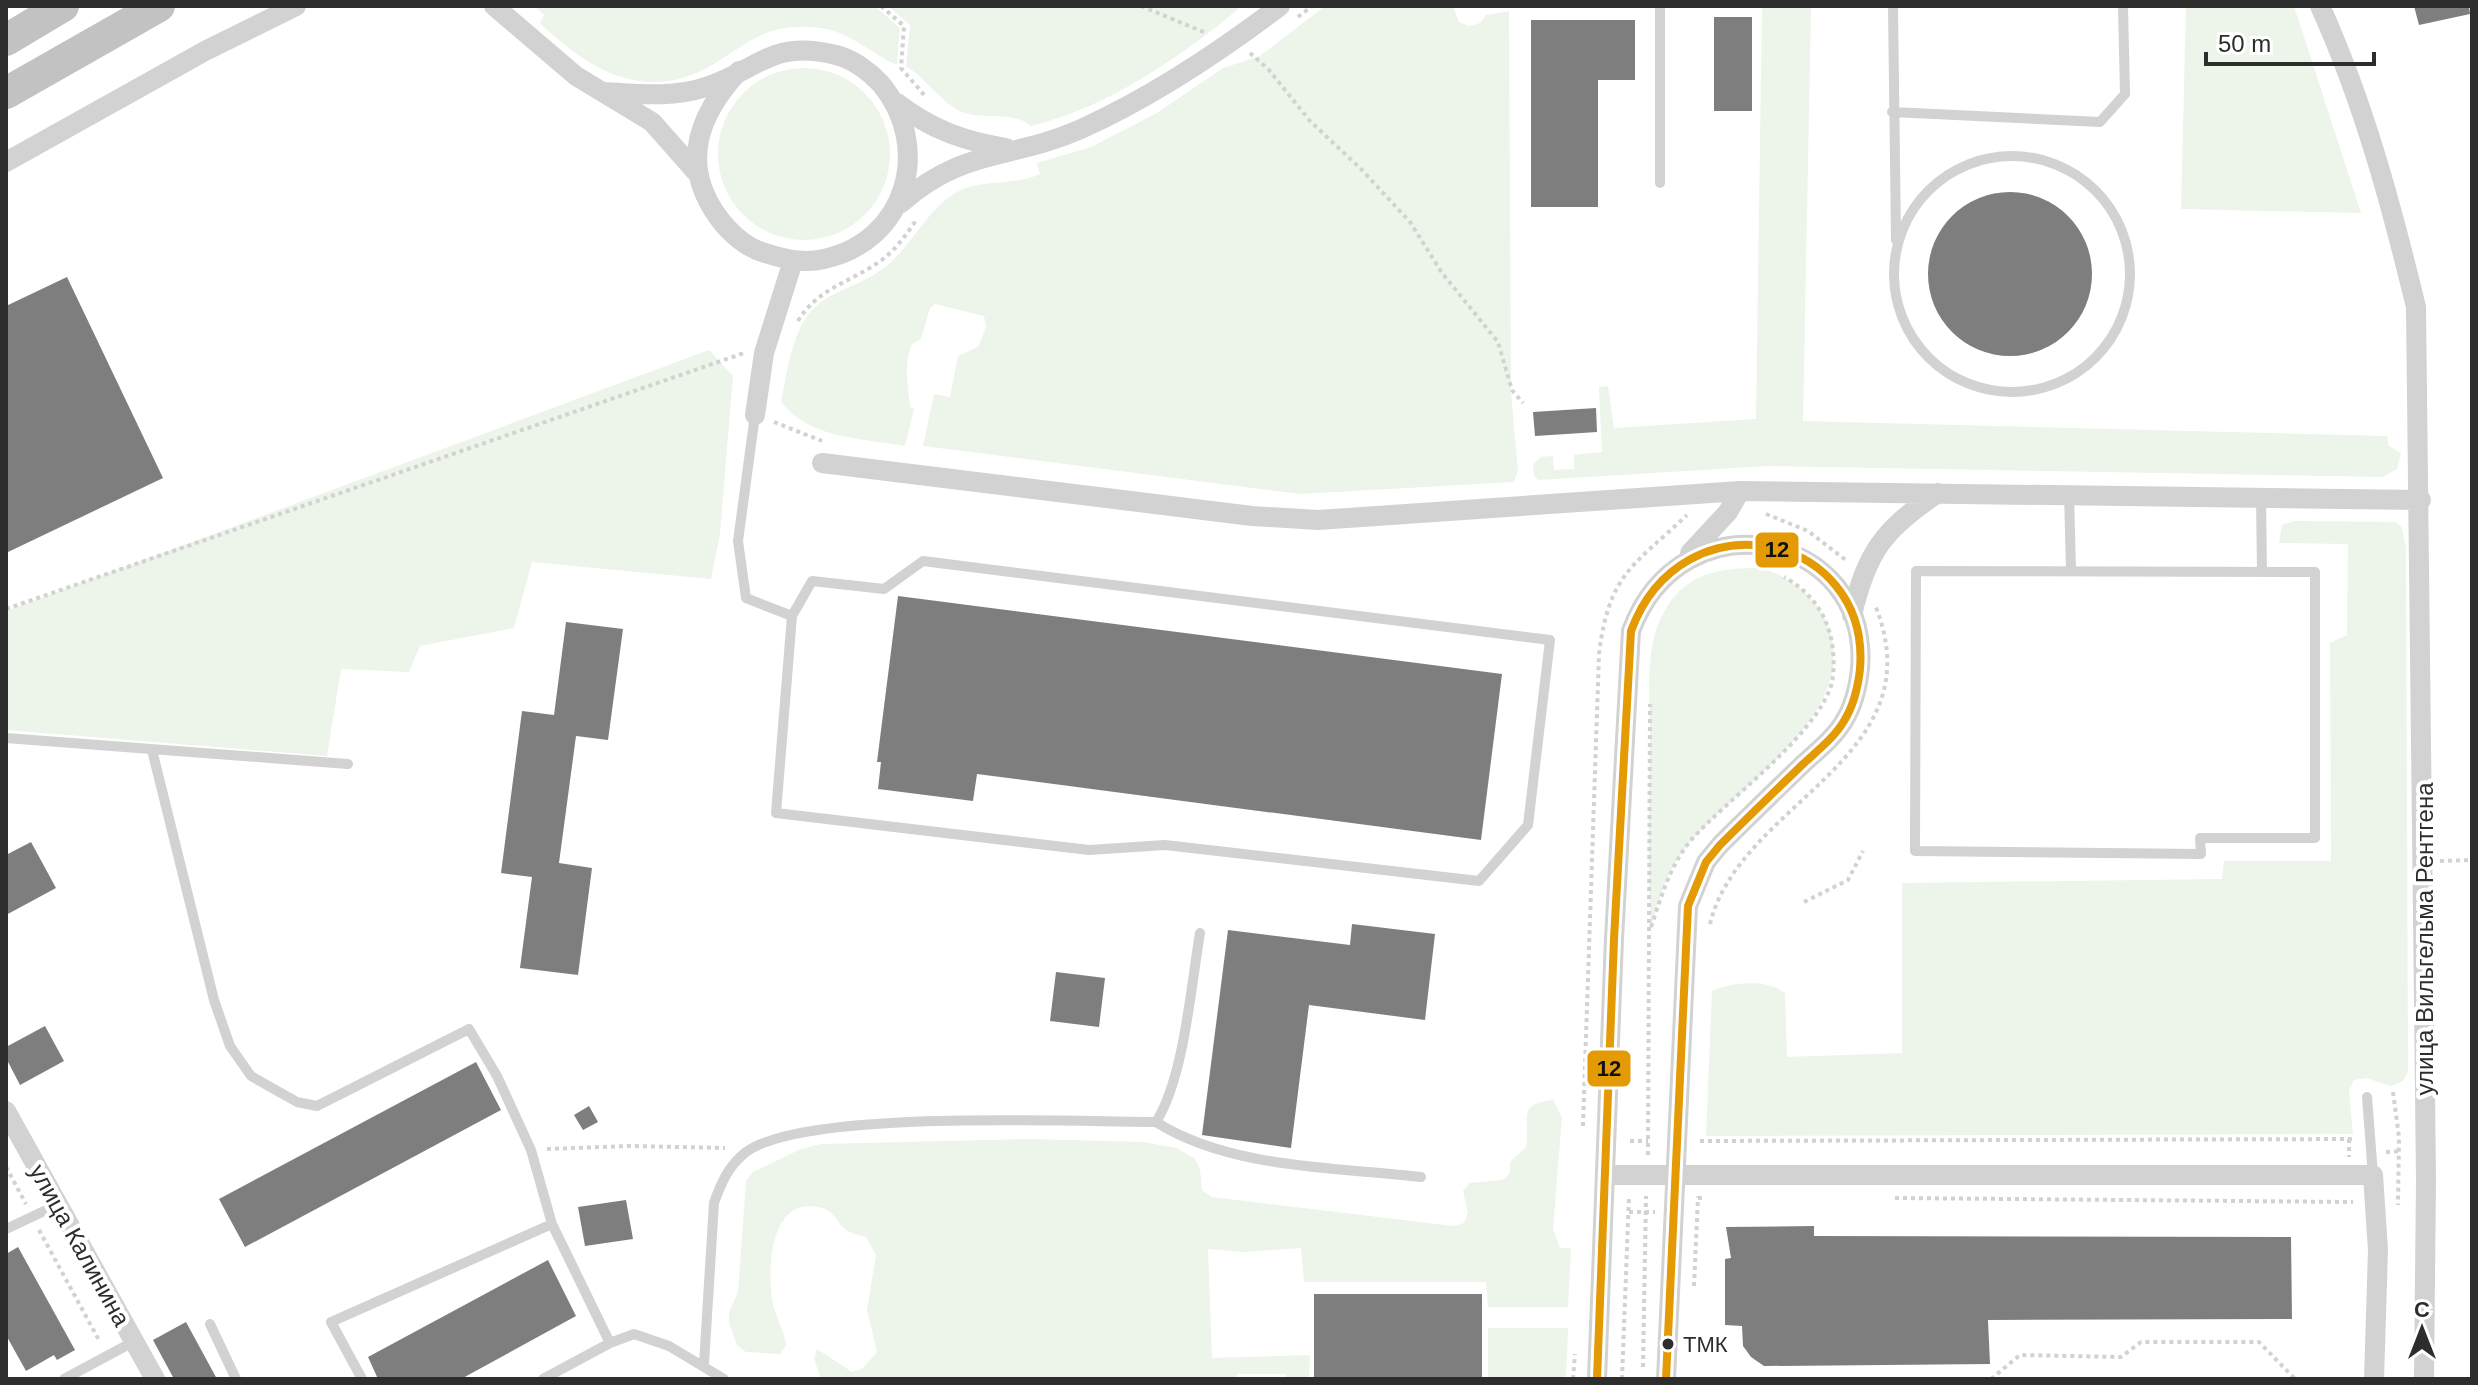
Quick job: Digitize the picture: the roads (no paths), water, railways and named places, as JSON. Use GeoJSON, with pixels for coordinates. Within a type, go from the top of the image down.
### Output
{"type":"FeatureCollection","features":[{"type":"Feature","properties":{"kind":"highway"},"geometry":{"type":"LineString","coordinates":[[6,40],[63,6]]}},
{"type":"Feature","properties":{"kind":"highway"},"geometry":{"type":"LineString","coordinates":[[6,93],[159,6]]}},
{"type":"Feature","properties":{"kind":"street"},"geometry":{"type":"LineString","coordinates":[[6,162],[205,51],[296,6]]}},
{"type":"Feature","properties":{"kind":"street"},"geometry":{"type":"LineString","coordinates":[[494,6],[511,13],[576,76],[652,122],[698,174]]}},
{"type":"Feature","properties":{"kind":"street"},"geometry":{"type":"LineString","coordinates":[[739,71],[714,97],[698,140],[698,174],[707,201],[728,230],[758,251],[793,261],[823,260],[852,250],[876,232],[895,209],[920,187],[959,163],[1078,131],[1120,110],[1226,47],[1280,6]]}},
{"type":"Feature","properties":{"kind":"street","name":"улица Вильгельма Рентгена"},"geometry":{"type":"LineString","coordinates":[[2320,6],[2348,69],[2386,186],[2416,307],[2421,500],[2424,1379]]}},
{"type":"Feature","properties":{"kind":"street"},"geometry":{"type":"LineString","coordinates":[[604,92],[653,96],[680,93],[708,87],[770,54],[806,49],[841,56],[871,74],[895,101],[919,120],[959,140],[1014,149]]}},
{"type":"Feature","properties":{"kind":"street"},"geometry":{"type":"LineString","coordinates":[[895,101],[906,127],[910,155],[906,183],[895,209]]}},
{"type":"Feature","properties":{"kind":"street"},"geometry":{"type":"LineString","coordinates":[[755,415],[764,353],[793,261]]}},
{"type":"Feature","properties":{"kind":"street"},"geometry":{"type":"LineString","coordinates":[[822,463],[1252,516],[1318,520],[1740,491],[2421,500]]}},
{"type":"Feature","properties":{"kind":"street"},"geometry":{"type":"LineString","coordinates":[[1597,1379],[1614,939],[1631,631],[1646,597],[1728,512],[1740,491]]}},
{"type":"Feature","properties":{"kind":"street"},"geometry":{"type":"LineString","coordinates":[[1852,615],[1873,549],[1897,521],[1938,493]]}},
{"type":"Feature","properties":{"kind":"street"},"geometry":{"type":"LineString","coordinates":[[1666,1379],[1688,906],[1701,873],[1720,845],[1845,719],[1854,700],[1861,658],[1852,615],[1822,572],[1781,550],[1735,544],[1718,546],[1681,563]]}},
{"type":"Feature","properties":{"kind":"street","name":"улица Калинина"},"geometry":{"type":"LineString","coordinates":[[6,1111],[155,1379]]}},
{"type":"Feature","properties":{"kind":"street"},"geometry":{"type":"LineString","coordinates":[[1605,1175],[2373,1175],[2378,1250],[2374,1379]]}},
{"type":"Feature","properties":{"kind":"lane"},"geometry":{"type":"LineString","coordinates":[[1660,6],[1660,183]]}},
{"type":"Feature","properties":{"kind":"lane"},"geometry":{"type":"LineString","coordinates":[[1893,6],[1896,246],[1893,286],[1903,324],[1926,357],[1957,380],[1995,392],[2035,391],[2072,377],[2102,352],[2123,318],[2131,281],[2127,242],[2110,207],[2083,179],[2049,161],[2010,155],[1972,162],[1949,174],[1938,181],[1912,210],[1896,246]]}},
{"type":"Feature","properties":{"kind":"lane"},"geometry":{"type":"LineString","coordinates":[[1892,112],[2100,122],[2125,94],[2123,6]]}},
{"type":"Feature","properties":{"kind":"lane"},"geometry":{"type":"LineString","coordinates":[[755,415],[738,541],[746,598],[792,616]]}},
{"type":"Feature","properties":{"kind":"lane"},"geometry":{"type":"LineString","coordinates":[[2069,494],[2071,571]]}},
{"type":"Feature","properties":{"kind":"lane"},"geometry":{"type":"LineString","coordinates":[[2261,497],[2262,572]]}},
{"type":"Feature","properties":{"kind":"lane"},"geometry":{"type":"LineString","coordinates":[[923,561],[1550,640],[1528,825],[1479,881],[1165,845],[1089,850],[776,813],[792,616],[812,581],[884,589],[923,561]]}},
{"type":"Feature","properties":{"kind":"lane"},"geometry":{"type":"LineString","coordinates":[[1916,571],[2262,572],[2315,572],[2315,838],[2200,838],[2201,854],[1915,851],[1916,571]]}},
{"type":"Feature","properties":{"kind":"lane"},"geometry":{"type":"LineString","coordinates":[[6,738],[348,764]]}},
{"type":"Feature","properties":{"kind":"lane"},"geometry":{"type":"LineString","coordinates":[[152,750],[214,1000],[230,1046],[242,1067],[297,1102],[317,1106],[469,1029],[497,1076],[531,1150],[552,1224],[610,1343]]}},
{"type":"Feature","properties":{"kind":"lane"},"geometry":{"type":"LineString","coordinates":[[1156,1122],[1166,1106],[1175,1074],[1200,933]]}},
{"type":"Feature","properties":{"kind":"lane"},"geometry":{"type":"LineString","coordinates":[[2367,1097],[2373,1175]]}},
{"type":"Feature","properties":{"kind":"lane"},"geometry":{"type":"LineString","coordinates":[[704,1364],[714,1203],[731,1167],[748,1151],[820,1128],[925,1123],[1156,1122],[1182,1138],[1230,1155],[1421,1177]]}},
{"type":"Feature","properties":{"kind":"lane"},"geometry":{"type":"LineString","coordinates":[[6,1229],[57,1205]]}},
{"type":"Feature","properties":{"kind":"lane"},"geometry":{"type":"LineString","coordinates":[[362,1379],[331,1322],[552,1224]]}},
{"type":"Feature","properties":{"kind":"lane"},"geometry":{"type":"LineString","coordinates":[[210,1324],[236,1379]]}},
{"type":"Feature","properties":{"kind":"lane"},"geometry":{"type":"LineString","coordinates":[[543,1379],[610,1343],[634,1334],[669,1346],[704,1364],[724,1379]]}},
{"type":"Feature","properties":{"kind":"lane"},"geometry":{"type":"LineString","coordinates":[[64,1379],[133,1342]]}},
{"type":"Feature","properties":{"kind":"place","name":"ТМК"},"geometry":{"type":"Point","coordinates":[1668,1344]}}]}
